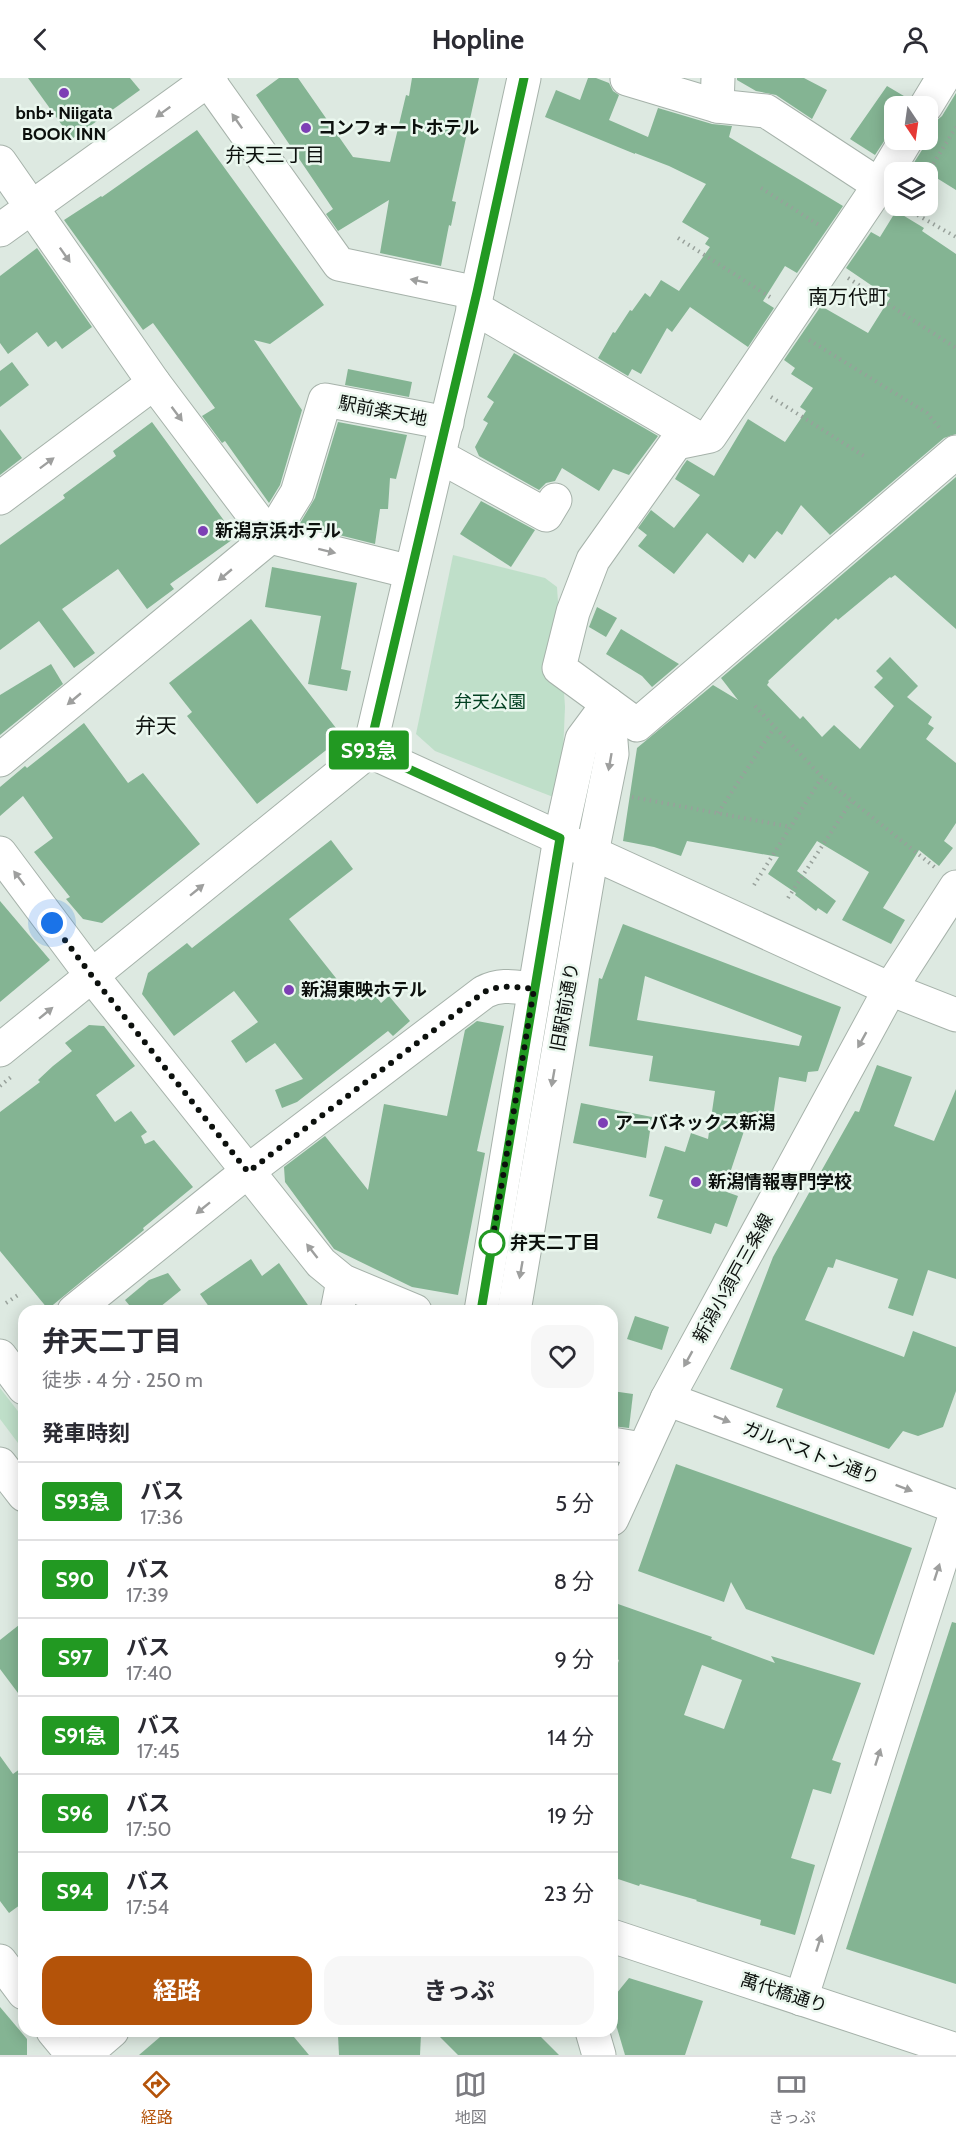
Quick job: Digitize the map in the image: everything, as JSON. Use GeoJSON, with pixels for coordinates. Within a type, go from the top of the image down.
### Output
{"type":"FeatureCollection","features":[{"type":"Feature","properties":{"kind":"main road"},"geometry":{"type":"LineString","coordinates":[[0,1050],[369,751],[447,423],[524,78]]}},
{"type":"Feature","properties":{"kind":"main road"},"geometry":{"type":"LineString","coordinates":[[932,96],[943,78]]}},
{"type":"Feature","properties":{"kind":"main road"},"geometry":{"type":"LineString","coordinates":[[0,230],[209,79],[339,264],[475,300],[698,438]]}},
{"type":"Feature","properties":{"kind":"main road"},"geometry":{"type":"LineString","coordinates":[[627,79],[718,92],[766,111],[884,191]]}},
{"type":"Feature","properties":{"kind":"main road"},"geometry":{"type":"LineString","coordinates":[[0,162],[154,383],[270,537],[411,572]]}},
{"type":"Feature","properties":{"kind":"main road"},"geometry":{"type":"LineString","coordinates":[[884,213],[834,252],[710,436],[676,443],[593,560],[573,612],[559,668],[637,725],[949,442]]}},
{"type":"Feature","properties":{"kind":"main road"},"geometry":{"type":"LineString","coordinates":[[0,498],[154,383]]}},
{"type":"Feature","properties":{"kind":"main road","name":"駅前楽天地"},"geometry":{"type":"LineString","coordinates":[[270,537],[297,493],[325,400],[447,423]]}},
{"type":"Feature","properties":{"kind":"main road"},"geometry":{"type":"LineString","coordinates":[[439,456],[546,515],[555,500]]}},
{"type":"Feature","properties":{"kind":"main road"},"geometry":{"type":"LineString","coordinates":[[0,760],[270,537]]}},
{"type":"Feature","properties":{"kind":"main road"},"geometry":{"type":"LineString","coordinates":[[485,1305],[560,838],[582,739],[608,704]]}},
{"type":"Feature","properties":{"kind":"main road","name":"旧駅前通り"},"geometry":{"type":"LineString","coordinates":[[515,1305],[592,853],[612,754],[608,704]]}},
{"type":"Feature","properties":{"kind":"main road"},"geometry":{"type":"LineString","coordinates":[[369,751],[890,989],[956,1015]]}},
{"type":"Feature","properties":{"kind":"main road"},"geometry":{"type":"LineString","coordinates":[[0,853],[92,976],[321,1263],[340,1296],[385,1305]]}},
{"type":"Feature","properties":{"kind":"main road","name":"新潟小須戸三条線"},"geometry":{"type":"LineString","coordinates":[[618,1490],[627,1447],[667,1399],[890,989],[947,879]]}},
{"type":"Feature","properties":{"kind":"main road"},"geometry":{"type":"LineString","coordinates":[[82,1305],[248,1172],[484,992],[495,986],[534,989]]}},
{"type":"Feature","properties":{"kind":"main road","name":"ガルベストン通り"},"geometry":{"type":"LineString","coordinates":[[667,1399],[956,1507]]}},
{"type":"Feature","properties":{"kind":"main road"},"geometry":{"type":"LineString","coordinates":[[0,1464],[18,1487]]}},
{"type":"Feature","properties":{"kind":"main road"},"geometry":{"type":"LineString","coordinates":[[801,1999],[956,1513]]}},
{"type":"Feature","properties":{"kind":"main road","name":"萬代橋通り"},"geometry":{"type":"LineString","coordinates":[[618,1938],[956,2050]]}},
{"type":"Feature","properties":{"kind":"main road"},"geometry":{"type":"LineString","coordinates":[[0,1961],[18,1985]]}},
{"type":"Feature","properties":{"kind":"main road"},"geometry":{"type":"LineString","coordinates":[[57,2037],[73,2055]]}},
{"type":"Feature","properties":{"kind":"main road"},"geometry":{"type":"LineString","coordinates":[[84,2055],[105,2037]]}},
{"type":"Feature","properties":{"kind":"main road"},"geometry":{"type":"LineString","coordinates":[[594,2037],[599,2055]]}},
{"type":"Feature","properties":{"kind":"path"},"geometry":{"type":"LineString","coordinates":[[934,162],[956,127]]}},
{"type":"Feature","properties":{"kind":"path"},"geometry":{"type":"LineString","coordinates":[[761,188],[834,252],[956,348]]}},
{"type":"Feature","properties":{"kind":"path"},"geometry":{"type":"LineString","coordinates":[[923,216],[956,237]]}},
{"type":"Feature","properties":{"kind":"path"},"geometry":{"type":"LineString","coordinates":[[678,238],[927,413],[949,442]]}},
{"type":"Feature","properties":{"kind":"path"},"geometry":{"type":"LineString","coordinates":[[747,381],[867,458]]}},
{"type":"Feature","properties":{"kind":"path"},"geometry":{"type":"LineString","coordinates":[[754,706],[822,777],[947,879]]}},
{"type":"Feature","properties":{"kind":"path"},"geometry":{"type":"LineString","coordinates":[[718,813],[774,728]]}},
{"type":"Feature","properties":{"kind":"path"},"geometry":{"type":"LineString","coordinates":[[754,885],[822,777]]}},
{"type":"Feature","properties":{"kind":"path"},"geometry":{"type":"LineString","coordinates":[[626,796],[790,827]]}},
{"type":"Feature","properties":{"kind":"path"},"geometry":{"type":"LineString","coordinates":[[788,898],[851,802]]}},
{"type":"Feature","properties":{"kind":"path"},"geometry":{"type":"LineString","coordinates":[[6,1303],[21,1293]]}},
{"type":"Feature","properties":{"kind":"green space","name":"弁天公園"},"geometry":{"type":"Polygon","coordinates":[[[453,555],[545,578],[557,587],[565,707],[561,800],[435,751],[416,734],[453,555]]]}},
{"type":"Feature","properties":{"kind":"green space"},"geometry":{"type":"Polygon","coordinates":[[[0,1388],[18,1411],[18,1443],[0,1419],[0,1388]]]}},
{"type":"Feature","properties":{"kind":"building"},"geometry":{"type":"Polygon","coordinates":[[[28,78],[130,78],[140,90],[72,139],[28,78]]]}},
{"type":"Feature","properties":{"kind":"building"},"geometry":{"type":"Polygon","coordinates":[[[279,78],[298,78],[353,157],[390,162],[412,78],[479,78],[452,201],[456,202],[441,266],[380,253],[389,200],[338,231],[326,214],[333,209],[256,95],[279,78]]]}},
{"type":"Feature","properties":{"kind":"building"},"geometry":{"type":"Polygon","coordinates":[[[588,78],[596,78],[609,83],[613,91],[619,95],[609,120],[648,137],[658,108],[712,124],[732,126],[729,137],[843,206],[797,273],[785,266],[763,301],[774,308],[748,347],[690,307],[672,332],[667,328],[641,374],[632,369],[628,376],[598,358],[613,332],[615,333],[645,293],[650,297],[661,280],[679,291],[710,247],[705,244],[709,238],[682,222],[706,184],[669,166],[545,117],[556,90],[580,100],[588,78]]]}},
{"type":"Feature","properties":{"kind":"building"},"geometry":{"type":"Polygon","coordinates":[[[737,78],[804,78],[827,90],[812,119],[776,95],[756,91],[737,78]]]}},
{"type":"Feature","properties":{"kind":"building"},"geometry":{"type":"Polygon","coordinates":[[[887,86],[904,96],[884,96],[884,141],[875,155],[850,139],[887,86]]]}},
{"type":"Feature","properties":{"kind":"building"},"geometry":{"type":"Polygon","coordinates":[[[956,93],[956,190],[938,179],[938,162],[914,162],[922,150],[938,150],[938,119],[956,93]]]}},
{"type":"Feature","properties":{"kind":"building"},"geometry":{"type":"Polygon","coordinates":[[[197,130],[324,305],[270,344],[254,340],[302,410],[280,485],[269,503],[225,441],[222,443],[202,416],[215,408],[153,323],[143,330],[64,220],[102,197],[197,130]]]}},
{"type":"Feature","properties":{"kind":"building"},"geometry":{"type":"Polygon","coordinates":[[[893,216],[904,216],[924,228],[922,231],[956,254],[956,434],[944,438],[830,535],[801,505],[782,535],[777,531],[755,559],[749,554],[743,563],[707,533],[674,574],[638,546],[647,535],[638,528],[651,510],[674,528],[700,495],[675,479],[682,467],[687,460],[714,476],[748,419],[785,442],[806,411],[800,407],[813,388],[791,374],[795,368],[784,360],[821,306],[868,333],[890,298],[846,268],[871,232],[880,237],[893,216]]]}},
{"type":"Feature","properties":{"kind":"building"},"geometry":{"type":"Polygon","coordinates":[[[37,248],[92,327],[62,349],[56,341],[48,347],[37,332],[8,354],[0,343],[0,276],[37,248]]]}},
{"type":"Feature","properties":{"kind":"building"},"geometry":{"type":"Polygon","coordinates":[[[514,353],[658,436],[629,475],[613,469],[599,491],[562,468],[555,481],[546,483],[539,490],[479,456],[475,447],[488,423],[483,420],[494,402],[487,397],[514,353]]]}},
{"type":"Feature","properties":{"kind":"building"},"geometry":{"type":"Polygon","coordinates":[[[12,362],[29,385],[0,407],[0,371],[12,362]]]}},
{"type":"Feature","properties":{"kind":"building"},"geometry":{"type":"Polygon","coordinates":[[[348,369],[412,382],[409,397],[345,385],[348,369]]]}},
{"type":"Feature","properties":{"kind":"building"},"geometry":{"type":"Polygon","coordinates":[[[152,422],[236,537],[170,584],[174,589],[147,609],[118,569],[62,609],[95,653],[74,668],[39,621],[0,650],[0,545],[65,498],[63,495],[116,456],[113,451],[152,422]]]}},
{"type":"Feature","properties":{"kind":"building"},"geometry":{"type":"Polygon","coordinates":[[[338,422],[407,435],[396,479],[390,478],[388,509],[380,509],[375,544],[299,525],[315,498],[338,422]]]}},
{"type":"Feature","properties":{"kind":"building"},"geometry":{"type":"Polygon","coordinates":[[[0,429],[22,458],[0,475],[0,429]]]}},
{"type":"Feature","properties":{"kind":"building"},"geometry":{"type":"Polygon","coordinates":[[[956,477],[956,629],[895,575],[838,620],[836,618],[768,681],[767,685],[800,719],[803,716],[822,737],[834,725],[860,749],[894,706],[874,687],[883,678],[876,671],[890,657],[918,686],[907,697],[932,717],[928,724],[934,728],[926,739],[956,763],[956,823],[944,841],[953,848],[939,866],[919,850],[883,908],[905,920],[891,944],[842,920],[869,872],[817,841],[797,871],[836,901],[827,914],[818,908],[816,911],[795,895],[796,893],[768,874],[779,857],[687,841],[681,856],[654,847],[623,841],[637,748],[713,685],[738,700],[721,678],[956,477]]]}},
{"type":"Feature","properties":{"kind":"building"},"geometry":{"type":"Polygon","coordinates":[[[481,501],[535,530],[511,567],[460,534],[481,501]]]}},
{"type":"Feature","properties":{"kind":"building"},"geometry":{"type":"Polygon","coordinates":[[[272,567],[357,583],[341,669],[351,671],[347,691],[308,684],[321,616],[265,607],[272,567]]]}},
{"type":"Feature","properties":{"kind":"building"},"geometry":{"type":"Polygon","coordinates":[[[597,607],[617,618],[606,637],[589,627],[597,607]]]}},
{"type":"Feature","properties":{"kind":"building"},"geometry":{"type":"Polygon","coordinates":[[[251,619],[343,737],[257,804],[187,716],[192,712],[169,683],[251,619]]]}},
{"type":"Feature","properties":{"kind":"building"},"geometry":{"type":"Polygon","coordinates":[[[621,629],[679,664],[652,687],[642,676],[606,654],[621,629]]]}},
{"type":"Feature","properties":{"kind":"building"},"geometry":{"type":"Polygon","coordinates":[[[51,664],[63,684],[0,735],[0,695],[51,664]]]}},
{"type":"Feature","properties":{"kind":"building"},"geometry":{"type":"Polygon","coordinates":[[[84,723],[128,783],[143,773],[200,844],[102,923],[83,919],[66,899],[70,897],[34,852],[53,838],[23,796],[0,816],[0,787],[84,723]]]}},
{"type":"Feature","properties":{"kind":"building","name":"新潟東映ホテル"},"geometry":{"type":"Polygon","coordinates":[[[331,840],[353,869],[289,919],[355,1002],[371,990],[381,1003],[389,996],[410,1021],[393,1036],[388,1031],[297,1102],[282,1108],[275,1090],[303,1079],[275,1043],[246,1063],[231,1041],[258,1022],[234,991],[174,1036],[142,994],[148,973],[187,943],[192,948],[331,840]]]}},
{"type":"Feature","properties":{"kind":"building"},"geometry":{"type":"Polygon","coordinates":[[[0,901],[50,960],[0,1002],[0,901]]]}},
{"type":"Feature","properties":{"kind":"building"},"geometry":{"type":"Polygon","coordinates":[[[623,924],[841,1007],[818,1071],[808,1072],[806,1082],[779,1077],[771,1129],[746,1125],[724,1191],[738,1196],[727,1227],[715,1223],[711,1234],[657,1218],[663,1200],[649,1196],[665,1146],[685,1152],[691,1133],[708,1139],[715,1091],[649,1081],[653,1056],[589,1046],[599,978],[602,979],[623,924]],[[645,976],[637,1020],[799,1046],[802,1036],[645,976]]]}},
{"type":"Feature","properties":{"kind":"building"},"geometry":{"type":"Polygon","coordinates":[[[477,1021],[504,1026],[477,1151],[485,1153],[458,1295],[412,1287],[334,1249],[285,1182],[284,1167],[325,1136],[368,1190],[384,1104],[447,1116],[465,1030],[477,1021]]]}},
{"type":"Feature","properties":{"kind":"building"},"geometry":{"type":"Polygon","coordinates":[[[89,1025],[104,1026],[135,1066],[96,1095],[115,1122],[131,1111],[147,1132],[141,1136],[145,1144],[154,1140],[193,1187],[53,1305],[45,1305],[0,1251],[0,1112],[40,1082],[38,1080],[72,1051],[65,1043],[89,1025]]]}},
{"type":"Feature","properties":{"kind":"building"},"geometry":{"type":"Polygon","coordinates":[[[877,1065],[912,1077],[894,1126],[934,1141],[956,1089],[956,1279],[928,1270],[913,1316],[888,1308],[898,1279],[836,1259],[833,1268],[828,1267],[805,1320],[904,1357],[913,1331],[956,1347],[956,1391],[943,1427],[918,1436],[903,1431],[889,1449],[776,1407],[783,1389],[730,1369],[773,1257],[855,1111],[859,1112],[877,1065]]]}},
{"type":"Feature","properties":{"kind":"building"},"geometry":{"type":"Polygon","coordinates":[[[581,1103],[652,1117],[646,1158],[573,1143],[581,1103]]]}},
{"type":"Feature","properties":{"kind":"building"},"geometry":{"type":"Polygon","coordinates":[[[251,1259],[262,1276],[279,1263],[308,1305],[208,1305],[200,1294],[251,1259]]]}},
{"type":"Feature","properties":{"kind":"building"},"geometry":{"type":"Polygon","coordinates":[[[168,1273],[181,1290],[162,1305],[129,1305],[125,1300],[149,1280],[168,1273]]]}},
{"type":"Feature","properties":{"kind":"building"},"geometry":{"type":"Polygon","coordinates":[[[635,1316],[669,1327],[662,1350],[627,1339],[635,1316]]]}},
{"type":"Feature","properties":{"kind":"building"},"geometry":{"type":"Polygon","coordinates":[[[618,1392],[633,1394],[629,1428],[618,1427],[618,1392]]]}},
{"type":"Feature","properties":{"kind":"building"},"geometry":{"type":"Polygon","coordinates":[[[676,1464],[912,1548],[874,1655],[746,1609],[731,1582],[724,1602],[638,1571],[676,1464]]]}},
{"type":"Feature","properties":{"kind":"building"},"geometry":{"type":"Polygon","coordinates":[[[618,1604],[712,1637],[711,1639],[775,1663],[771,1656],[861,1683],[832,1760],[841,1763],[831,1794],[813,1789],[791,1858],[815,1865],[795,1935],[760,1925],[761,1920],[618,1879],[618,1604]],[[702,1665],[684,1715],[724,1729],[742,1680],[702,1665]]]}},
{"type":"Feature","properties":{"kind":"building"},"geometry":{"type":"Polygon","coordinates":[[[952,1622],[956,1623],[956,1984],[846,1949],[952,1622]]]}},
{"type":"Feature","properties":{"kind":"building"},"geometry":{"type":"Polygon","coordinates":[[[18,1626],[18,1693],[0,1669],[0,1640],[18,1626]]]}},
{"type":"Feature","properties":{"kind":"building"},"geometry":{"type":"Polygon","coordinates":[[[0,1756],[13,1774],[18,1770],[18,1906],[9,1913],[0,1901],[0,1756]]]}},
{"type":"Feature","properties":{"kind":"building"},"geometry":{"type":"Polygon","coordinates":[[[629,1978],[703,2001],[685,2055],[625,2055],[618,2031],[618,1992],[629,1978]]]}},
{"type":"Feature","properties":{"kind":"building"},"geometry":{"type":"Polygon","coordinates":[[[0,2007],[18,2028],[18,2037],[27,2039],[27,2055],[0,2055],[0,2007]]]}},
{"type":"Feature","properties":{"kind":"building"},"geometry":{"type":"Polygon","coordinates":[[[160,2037],[294,2037],[309,2055],[139,2055],[160,2037]]]}},
{"type":"Feature","properties":{"kind":"building"},"geometry":{"type":"Polygon","coordinates":[[[338,2037],[421,2037],[420,2055],[339,2055],[338,2037]]]}},
{"type":"Feature","properties":{"kind":"building"},"geometry":{"type":"Polygon","coordinates":[[[440,2037],[541,2037],[559,2055],[458,2055],[440,2037]]]}},
{"type":"Feature","properties":{"kind":"bus line","name":"S93急"},"geometry":{"type":"LineString","coordinates":[[482,1305],[560,838],[369,751],[447,423],[524,78]]}},
{"type":"Feature","properties":{"kind":"place","name":"bnb+ Niigata BOOK INN"},"geometry":{"type":"Point","coordinates":[64,93]}},
{"type":"Feature","properties":{"kind":"place","name":"コンフォートホテル"},"geometry":{"type":"Point","coordinates":[306,128]}},
{"type":"Feature","properties":{"kind":"place","name":"新潟京浜ホテル"},"geometry":{"type":"Point","coordinates":[203,531]}},
{"type":"Feature","properties":{"kind":"place","name":"新潟東映ホテル"},"geometry":{"type":"Point","coordinates":[289,990]}},
{"type":"Feature","properties":{"kind":"place","name":"アーバネックス新潟"},"geometry":{"type":"Point","coordinates":[603,1123]}},
{"type":"Feature","properties":{"kind":"place","name":"新潟情報専門学校"},"geometry":{"type":"Point","coordinates":[696,1182]}},
{"type":"Feature","properties":{"kind":"place","name":"弁天二丁目"},"geometry":{"type":"Point","coordinates":[492,1243]}},
{"type":"Feature","properties":{"kind":"district","name":"弁天三丁目"},"geometry":{"type":"Point","coordinates":[275,155]}},
{"type":"Feature","properties":{"kind":"district","name":"南万代町"},"geometry":{"type":"Point","coordinates":[848,297]}},
{"type":"Feature","properties":{"kind":"district","name":"弁天"},"geometry":{"type":"Point","coordinates":[156,726]}},
{"type":"Feature","properties":{"kind":"route"},"geometry":{"type":"LineString","coordinates":[[52,923],[248,1172],[484,992],[495,986],[534,989],[492,1243]]}}]}
